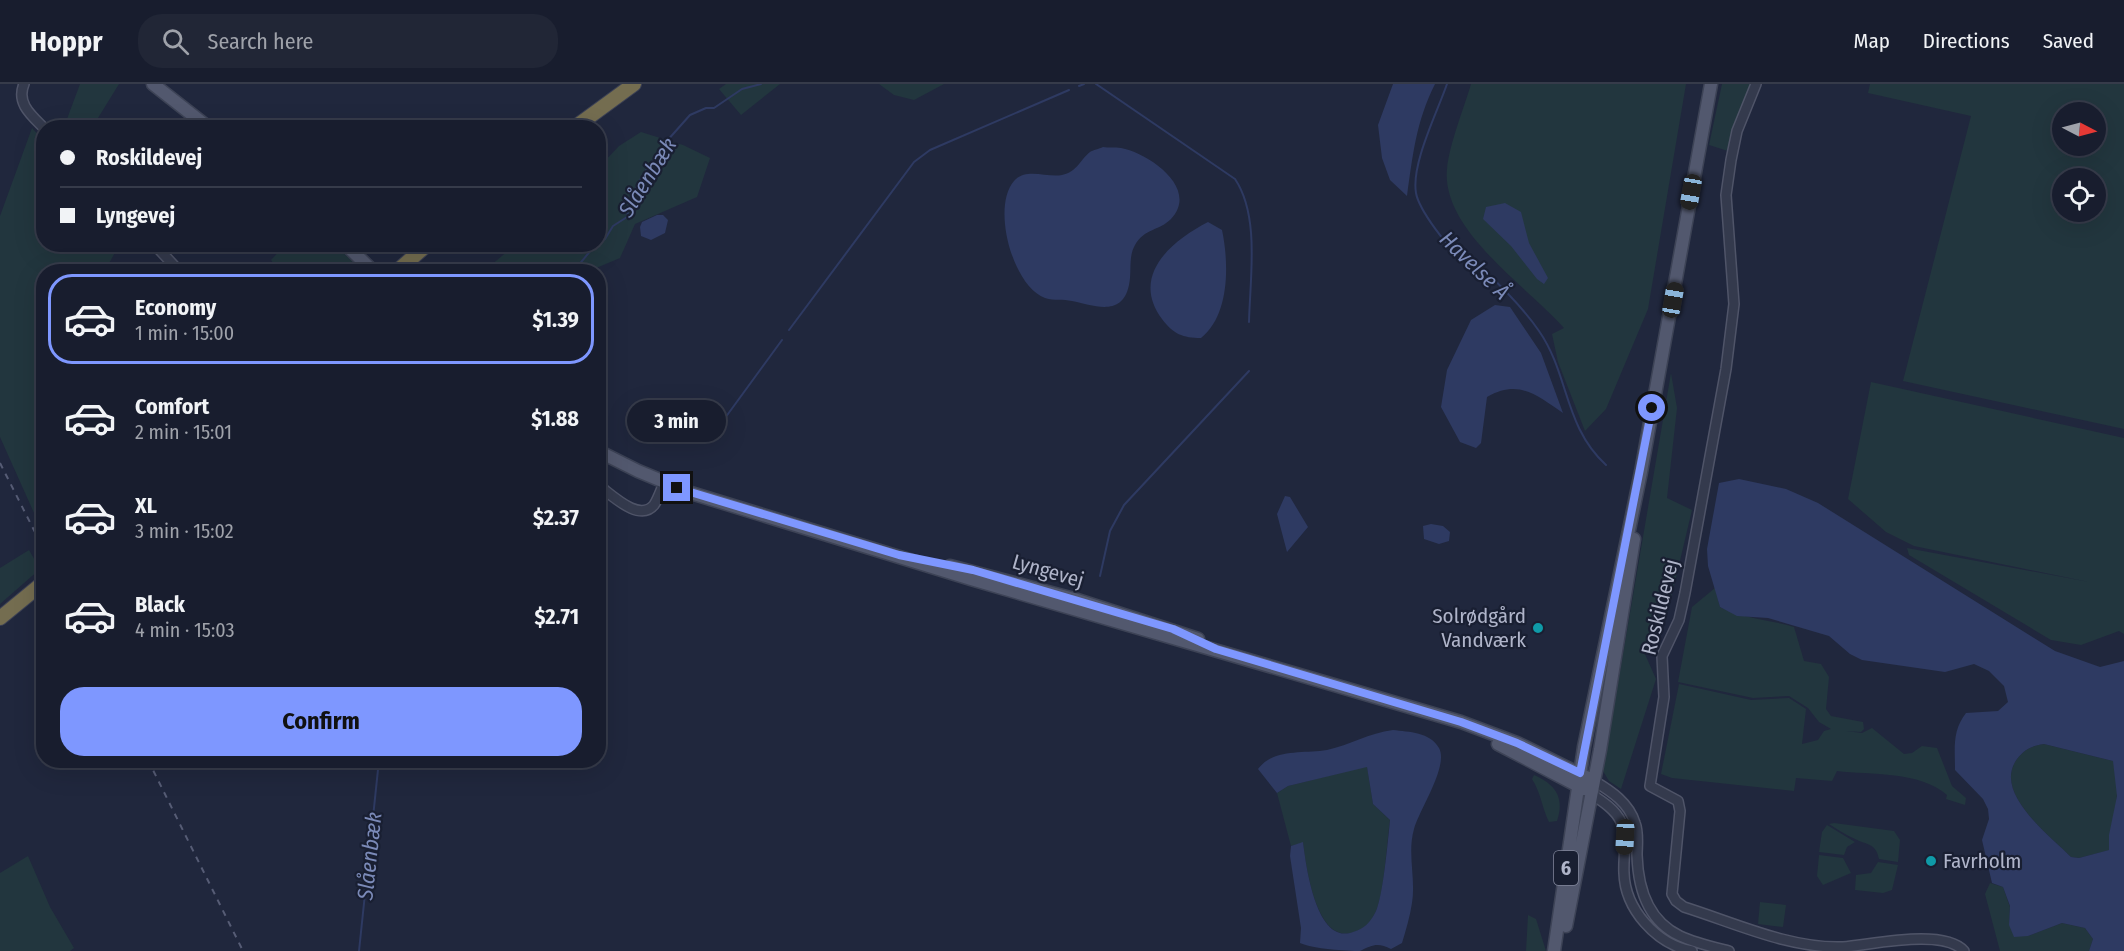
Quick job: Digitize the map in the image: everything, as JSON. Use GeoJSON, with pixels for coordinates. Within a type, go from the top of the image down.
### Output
{"type":"FeatureCollection","features":[{"type":"Feature","properties":{"kind":"highway"},"geometry":{"type":"LineString","coordinates":[[585,120],[634,84]]}},
{"type":"Feature","properties":{"kind":"highway"},"geometry":{"type":"LineString","coordinates":[[404,264],[418,252]]}},
{"type":"Feature","properties":{"kind":"highway"},"geometry":{"type":"LineString","coordinates":[[0,618],[36,589]]}},
{"type":"Feature","properties":{"kind":"main road"},"geometry":{"type":"LineString","coordinates":[[153,84],[199,120]]}},
{"type":"Feature","properties":{"kind":"main road","name":"Roskildevej"},"geometry":{"type":"LineString","coordinates":[[1585,783],[1608,630],[1641,472],[1709,84]]}},
{"type":"Feature","properties":{"kind":"main road"},"geometry":{"type":"LineString","coordinates":[[353,252],[366,264]]}},
{"type":"Feature","properties":{"kind":"main road","name":"Lyngevej"},"geometry":{"type":"LineString","coordinates":[[606,455],[664,483],[1132,627],[1216,649],[1443,718],[1585,783]]}},
{"type":"Feature","properties":{"kind":"main road","name":"Roskildevej"},"geometry":{"type":"LineString","coordinates":[[1585,783],[1625,599],[1641,472]]}},
{"type":"Feature","properties":{"kind":"main road"},"geometry":{"type":"LineString","coordinates":[[1561,951],[1571,899],[1585,783]]}},
{"type":"Feature","properties":{"kind":"main road","name":"6"},"geometry":{"type":"LineString","coordinates":[[1554,951],[1585,783]]}},
{"type":"Feature","properties":{"kind":"street"},"geometry":{"type":"LineString","coordinates":[[24,84],[21,100],[36,120]]}},
{"type":"Feature","properties":{"kind":"street","name":"Roskildevej"},"geometry":{"type":"LineString","coordinates":[[1756,84],[1737,131],[1726,195],[1734,304],[1728,353],[1685,593],[1679,620],[1662,657],[1664,697],[1650,786],[1678,801],[1680,811],[1671,885],[1672,894],[1676,901],[1684,907],[1801,944],[1844,947],[1903,940],[1928,940],[1952,944],[1964,951]]}},
{"type":"Feature","properties":{"kind":"street"},"geometry":{"type":"LineString","coordinates":[[161,252],[173,264]]}},
{"type":"Feature","properties":{"kind":"street"},"geometry":{"type":"LineString","coordinates":[[606,491],[629,508],[639,511],[648,510],[654,505],[664,483]]}},
{"type":"Feature","properties":{"kind":"street"},"geometry":{"type":"LineString","coordinates":[[1585,783],[1612,810],[1623,826],[1624,875],[1629,896],[1638,915],[1649,928],[1667,942],[1692,951]]}},
{"type":"Feature","properties":{"kind":"street"},"geometry":{"type":"LineString","coordinates":[[1585,783],[1619,798],[1636,824],[1640,889],[1650,910],[1663,925],[1678,936],[1729,951]]}},
{"type":"Feature","properties":{"kind":"shaded area"},"geometry":{"type":"Polygon","coordinates":[[[80,84],[119,84],[98,118],[100,120],[67,120],[80,84]]]}},
{"type":"Feature","properties":{"kind":"shaded area"},"geometry":{"type":"Polygon","coordinates":[[[726,84],[780,84],[741,115],[719,89],[726,84]]]}},
{"type":"Feature","properties":{"kind":"shaded area"},"geometry":{"type":"Polygon","coordinates":[[[879,84],[944,84],[914,100],[894,95],[879,84]]]}},
{"type":"Feature","properties":{"kind":"shaded area"},"geometry":{"type":"Polygon","coordinates":[[[1471,84],[1686,84],[1648,309],[1606,409],[1585,431],[1558,362],[1552,334],[1564,328],[1489,256],[1458,214],[1449,192],[1448,159],[1471,84]]]}},
{"type":"Feature","properties":{"kind":"shaded area"},"geometry":{"type":"Polygon","coordinates":[[[1722,84],[1752,84],[1728,151],[1709,145],[1722,84]]]}},
{"type":"Feature","properties":{"kind":"shaded area"},"geometry":{"type":"Polygon","coordinates":[[[1870,84],[2124,84],[2124,429],[1903,381],[1971,116],[1868,93],[1870,84]]]}},
{"type":"Feature","properties":{"kind":"shaded area"},"geometry":{"type":"Polygon","coordinates":[[[32,128],[36,132],[36,252],[115,252],[109,264],[36,264],[36,517],[0,437],[0,216],[32,128]]]}},
{"type":"Feature","properties":{"kind":"shaded area"},"geometry":{"type":"Polygon","coordinates":[[[641,132],[683,145],[710,158],[697,197],[635,224],[620,258],[606,264],[492,264],[507,252],[606,252],[606,160],[619,146],[641,132]]]}},
{"type":"Feature","properties":{"kind":"shaded area"},"geometry":{"type":"Polygon","coordinates":[[[278,252],[342,252],[356,264],[274,264],[271,260],[278,252]]]}},
{"type":"Feature","properties":{"kind":"shaded area"},"geometry":{"type":"Polygon","coordinates":[[[1671,373],[1677,408],[1667,498],[1692,510],[1668,611],[1644,652],[1656,679],[1621,789],[1609,781],[1603,771],[1671,373]]]}},
{"type":"Feature","properties":{"kind":"shaded area"},"geometry":{"type":"Polygon","coordinates":[[[1871,382],[2124,438],[2124,634],[2119,631],[2081,645],[2051,640],[1909,555],[1907,548],[2089,582],[1914,546],[1886,532],[1848,499],[1871,382]]]}},
{"type":"Feature","properties":{"kind":"shaded area"},"geometry":{"type":"Polygon","coordinates":[[[29,550],[36,562],[36,572],[0,604],[0,568],[29,550]]]}},
{"type":"Feature","properties":{"kind":"shaded area"},"geometry":{"type":"Polygon","coordinates":[[[1715,588],[1720,607],[1738,614],[1794,627],[1804,661],[1821,664],[1829,677],[1826,709],[1831,716],[1863,722],[1864,729],[1861,732],[1846,731],[1862,733],[1872,728],[1904,754],[1912,753],[1922,746],[1937,748],[1952,786],[1966,798],[1965,805],[1946,799],[1947,795],[1936,787],[1895,776],[1837,771],[1832,781],[1796,778],[1794,791],[1672,778],[1661,774],[1679,684],[1751,700],[1789,698],[1806,709],[1802,744],[1818,740],[1824,731],[1831,729],[1819,722],[1808,708],[1789,696],[1753,698],[1678,682],[1692,607],[1715,588]]]}},
{"type":"Feature","properties":{"kind":"shaded area"},"geometry":{"type":"Polygon","coordinates":[[[2044,744],[2113,761],[2116,770],[2117,792],[2110,850],[2079,858],[2071,857],[2027,813],[2018,799],[2012,786],[2011,772],[2017,759],[2029,748],[2044,744]]]}},
{"type":"Feature","properties":{"kind":"shaded area"},"geometry":{"type":"Polygon","coordinates":[[[1367,766],[1373,804],[1390,820],[1383,881],[1379,903],[1370,922],[1354,932],[1341,933],[1330,927],[1315,901],[1303,843],[1291,846],[1277,793],[1288,786],[1367,766]]]}},
{"type":"Feature","properties":{"kind":"shaded area"},"geometry":{"type":"Polygon","coordinates":[[[1534,775],[1553,787],[1559,798],[1557,821],[1549,822],[1532,779],[1534,775]]]}},
{"type":"Feature","properties":{"kind":"shaded area"},"geometry":{"type":"Polygon","coordinates":[[[1829,824],[1894,831],[1900,840],[1898,862],[1879,859],[1873,847],[1848,836],[1829,824]]]}},
{"type":"Feature","properties":{"kind":"shaded area"},"geometry":{"type":"Polygon","coordinates":[[[1827,825],[1855,842],[1847,847],[1844,855],[1819,852],[1822,832],[1827,825]]]}},
{"type":"Feature","properties":{"kind":"shaded area"},"geometry":{"type":"Polygon","coordinates":[[[1819,855],[1843,858],[1851,873],[1823,885],[1817,876],[1819,855]]]}},
{"type":"Feature","properties":{"kind":"shaded area"},"geometry":{"type":"Polygon","coordinates":[[[28,856],[50,907],[74,948],[70,951],[0,951],[0,873],[28,856]]]}},
{"type":"Feature","properties":{"kind":"shaded area"},"geometry":{"type":"Polygon","coordinates":[[[1878,862],[1898,865],[1892,890],[1883,893],[1855,890],[1856,875],[1871,873],[1878,862]]]}},
{"type":"Feature","properties":{"kind":"shaded area"},"geometry":{"type":"Polygon","coordinates":[[[1990,883],[2003,887],[2010,907],[2009,925],[2028,936],[2062,923],[2085,928],[2093,939],[2089,951],[2000,951],[1985,894],[1990,883]]]}},
{"type":"Feature","properties":{"kind":"shaded area"},"geometry":{"type":"Polygon","coordinates":[[[1760,902],[1786,905],[1783,927],[1758,924],[1760,902]]]}},
{"type":"Feature","properties":{"kind":"shaded area"},"geometry":{"type":"Polygon","coordinates":[[[1528,915],[1536,919],[1546,951],[1526,951],[1528,915]]]}},
{"type":"Feature","properties":{"kind":"water"},"geometry":{"type":"Polygon","coordinates":[[[1393,84],[1435,84],[1419,125],[1407,196],[1390,180],[1382,158],[1378,125],[1393,84]]]}},
{"type":"Feature","properties":{"kind":"water"},"geometry":{"type":"Polygon","coordinates":[[[1103,147],[1132,151],[1156,164],[1175,184],[1179,196],[1178,207],[1171,219],[1143,235],[1135,245],[1129,285],[1120,302],[1106,307],[1045,298],[1034,291],[1023,279],[1015,263],[1005,227],[1007,193],[1019,177],[1031,174],[1062,175],[1075,169],[1090,152],[1103,147]]]}},
{"type":"Feature","properties":{"kind":"water"},"geometry":{"type":"Polygon","coordinates":[[[1505,203],[1521,212],[1529,243],[1548,278],[1544,284],[1537,279],[1511,246],[1483,219],[1486,207],[1505,203]]]}},
{"type":"Feature","properties":{"kind":"water"},"geometry":{"type":"Polygon","coordinates":[[[657,215],[663,215],[668,220],[665,233],[651,240],[641,236],[642,222],[657,215]]]}},
{"type":"Feature","properties":{"kind":"water"},"geometry":{"type":"Polygon","coordinates":[[[1208,222],[1222,230],[1226,258],[1225,288],[1218,316],[1211,328],[1201,338],[1189,337],[1174,332],[1162,319],[1153,303],[1150,288],[1159,262],[1169,250],[1181,239],[1208,222]]]}},
{"type":"Feature","properties":{"kind":"water"},"geometry":{"type":"Polygon","coordinates":[[[1495,305],[1510,307],[1541,353],[1563,413],[1536,395],[1518,389],[1498,392],[1487,397],[1481,443],[1476,448],[1460,442],[1441,407],[1447,370],[1471,320],[1495,305]]]}},
{"type":"Feature","properties":{"kind":"water"},"geometry":{"type":"Polygon","coordinates":[[[1739,479],[1786,489],[1818,503],[2055,651],[2100,667],[2124,661],[2124,951],[2089,951],[2093,939],[2085,928],[2062,923],[2028,936],[2014,937],[2009,925],[2010,906],[2003,887],[1992,883],[1982,840],[1989,819],[1988,809],[1983,799],[1955,770],[1955,740],[1958,726],[1966,713],[1998,711],[2008,702],[2004,686],[1989,671],[1974,664],[1945,672],[1862,660],[1850,654],[1829,636],[1768,618],[1737,616],[1720,607],[1708,566],[1707,549],[1719,483],[1739,479]],[[2044,744],[2029,748],[2023,753],[2017,759],[2011,772],[2012,786],[2027,813],[2071,857],[2079,858],[2109,850],[2109,835],[2117,796],[2113,761],[2044,744]]]}},
{"type":"Feature","properties":{"kind":"water"},"geometry":{"type":"Polygon","coordinates":[[[1285,496],[1290,497],[1308,527],[1287,552],[1277,514],[1285,496]]]}},
{"type":"Feature","properties":{"kind":"water"},"geometry":{"type":"Polygon","coordinates":[[[1431,524],[1443,526],[1450,532],[1449,541],[1439,544],[1424,539],[1423,526],[1431,524]]]}},
{"type":"Feature","properties":{"kind":"water"},"geometry":{"type":"Polygon","coordinates":[[[1393,730],[1425,736],[1439,748],[1441,756],[1437,777],[1417,821],[1412,838],[1413,894],[1402,943],[1391,949],[1375,945],[1360,951],[1321,948],[1300,943],[1301,928],[1290,856],[1291,846],[1303,842],[1310,884],[1322,916],[1330,927],[1340,933],[1353,932],[1369,922],[1379,904],[1390,820],[1373,804],[1367,767],[1288,786],[1277,793],[1258,769],[1265,762],[1281,755],[1327,750],[1393,730]]]}},
{"type":"Feature","properties":{"kind":"waterway","name":"Slåenbæk"},"geometry":{"type":"LineString","coordinates":[[606,237],[613,226],[627,217],[631,199],[640,179],[666,147],[666,142],[690,115],[706,108],[714,108],[742,89],[761,84]]}},
{"type":"Feature","properties":{"kind":"waterway"},"geometry":{"type":"LineString","coordinates":[[1079,86],[1084,84]]}},
{"type":"Feature","properties":{"kind":"waterway"},"geometry":{"type":"LineString","coordinates":[[1096,84],[1235,179],[1243,194],[1251,229],[1252,267],[1249,322]]}},
{"type":"Feature","properties":{"kind":"waterway","name":"Havelse Å"},"geometry":{"type":"LineString","coordinates":[[1447,84],[1417,168],[1415,181],[1418,200],[1451,248],[1464,260],[1484,270],[1513,299],[1539,331],[1549,348],[1582,434],[1592,450],[1606,465]]}},
{"type":"Feature","properties":{"kind":"waterway"},"geometry":{"type":"LineString","coordinates":[[789,330],[914,162],[930,150],[1069,90]]}},
{"type":"Feature","properties":{"kind":"waterway","name":"Slåenbæk"},"geometry":{"type":"LineString","coordinates":[[580,264],[589,252]]}},
{"type":"Feature","properties":{"kind":"waterway"},"geometry":{"type":"LineString","coordinates":[[709,440],[782,340]]}},
{"type":"Feature","properties":{"kind":"waterway"},"geometry":{"type":"LineString","coordinates":[[1100,576],[1110,531],[1124,505],[1249,371]]}},
{"type":"Feature","properties":{"kind":"waterway","name":"Slåenbæk"},"geometry":{"type":"LineString","coordinates":[[359,951],[378,768]]}},
{"type":"Feature","properties":{"kind":"railway"},"geometry":{"type":"LineString","coordinates":[[0,463],[36,534]]}},
{"type":"Feature","properties":{"kind":"railway"},"geometry":{"type":"LineString","coordinates":[[152,768],[243,951]]}},
{"type":"Feature","properties":{"kind":"place","name":"Solrødgård Vandværk"},"geometry":{"type":"Point","coordinates":[1538,628]}},
{"type":"Feature","properties":{"kind":"place","name":"Favrholm"},"geometry":{"type":"Point","coordinates":[1931,861]}},
{"type":"Feature","properties":{"kind":"route"},"geometry":{"type":"LineString","coordinates":[[677,488],[899,555],[973,570],[1173,629],[1216,649],[1461,722],[1517,743],[1580,773],[1599,666],[1641,472],[1652,408]]}}]}
